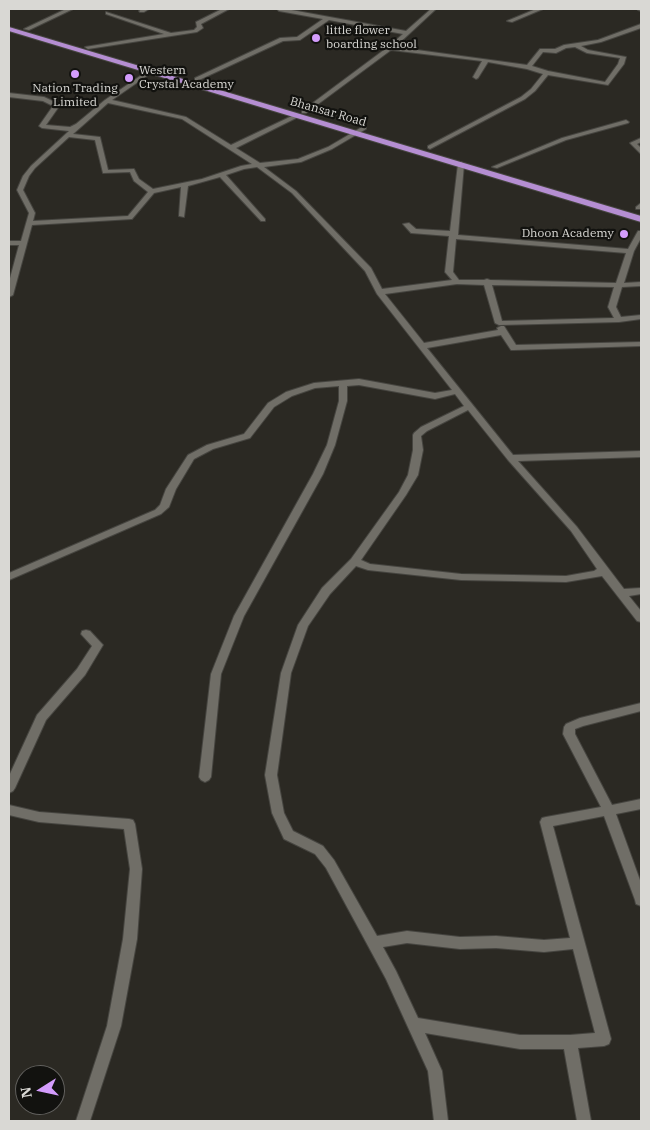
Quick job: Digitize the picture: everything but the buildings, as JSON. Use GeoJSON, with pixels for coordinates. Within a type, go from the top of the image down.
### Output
{"type":"FeatureCollection","features":[{"type":"Feature","properties":{"kind":"highway","name":"Bhansar Road"},"geometry":{"type":"LineString","coordinates":[[9,23],[197,80],[300,114]]}},
{"type":"Feature","properties":{"kind":"highway","name":"Bhansar Road"},"geometry":{"type":"LineString","coordinates":[[9,29],[149,72],[300,114],[430,147],[640,207]]}},
{"type":"Feature","properties":{"kind":"highway","name":"Bhansar Road"},"geometry":{"type":"LineString","coordinates":[[361,130],[461,164],[641,218]]}},
{"type":"Feature","properties":{"kind":"street"},"geometry":{"type":"LineString","coordinates":[[27,29],[70,9]]}},
{"type":"Feature","properties":{"kind":"street"},"geometry":{"type":"LineString","coordinates":[[88,47],[195,31],[200,28],[198,23],[226,9]]}},
{"type":"Feature","properties":{"kind":"street"},"geometry":{"type":"LineString","coordinates":[[280,9],[408,33]]}},
{"type":"Feature","properties":{"kind":"street"},"geometry":{"type":"LineString","coordinates":[[231,148],[300,114],[390,48],[434,9]]}},
{"type":"Feature","properties":{"kind":"street"},"geometry":{"type":"LineString","coordinates":[[510,21],[540,9]]}},
{"type":"Feature","properties":{"kind":"street"},"geometry":{"type":"LineString","coordinates":[[108,13],[170,34]]}},
{"type":"Feature","properties":{"kind":"street"},"geometry":{"type":"LineString","coordinates":[[197,80],[282,39],[298,39],[328,18]]}},
{"type":"Feature","properties":{"kind":"street"},"geometry":{"type":"LineString","coordinates":[[528,67],[542,50],[556,51],[564,47],[577,46],[641,26]]}},
{"type":"Feature","properties":{"kind":"street"},"geometry":{"type":"LineString","coordinates":[[390,48],[486,60],[528,67],[547,74],[606,84],[621,64],[622,57],[587,51],[577,46]]}},
{"type":"Feature","properties":{"kind":"street"},"geometry":{"type":"LineString","coordinates":[[476,77],[486,60]]}},
{"type":"Feature","properties":{"kind":"street"},"geometry":{"type":"LineString","coordinates":[[9,295],[32,213],[20,190],[33,167],[107,101],[149,72]]}},
{"type":"Feature","properties":{"kind":"street"},"geometry":{"type":"LineString","coordinates":[[430,147],[522,98],[547,74]]}},
{"type":"Feature","properties":{"kind":"street"},"geometry":{"type":"LineString","coordinates":[[9,95],[44,99],[57,105],[42,126],[71,130],[81,123]]}},
{"type":"Feature","properties":{"kind":"street"},"geometry":{"type":"LineString","coordinates":[[107,101],[184,118],[258,164],[294,192],[368,270],[380,292],[422,346],[511,458],[574,529],[641,618]]}},
{"type":"Feature","properties":{"kind":"street"},"geometry":{"type":"LineString","coordinates":[[495,167],[564,139],[626,122]]}},
{"type":"Feature","properties":{"kind":"street"},"geometry":{"type":"LineString","coordinates":[[68,135],[98,138],[105,172],[132,170],[136,180],[152,191],[185,185],[258,164],[299,161],[330,148],[361,130]]}},
{"type":"Feature","properties":{"kind":"street"},"geometry":{"type":"LineString","coordinates":[[641,140],[633,143],[641,152]]}},
{"type":"Feature","properties":{"kind":"street"},"geometry":{"type":"LineString","coordinates":[[458,282],[449,272],[455,235],[461,164]]}},
{"type":"Feature","properties":{"kind":"street"},"geometry":{"type":"LineString","coordinates":[[221,174],[264,220]]}},
{"type":"Feature","properties":{"kind":"street"},"geometry":{"type":"LineString","coordinates":[[182,216],[185,185]]}},
{"type":"Feature","properties":{"kind":"street"},"geometry":{"type":"LineString","coordinates":[[30,223],[130,218],[152,191]]}},
{"type":"Feature","properties":{"kind":"street"},"geometry":{"type":"LineString","coordinates":[[407,224],[414,231],[630,251]]}},
{"type":"Feature","properties":{"kind":"street"},"geometry":{"type":"LineString","coordinates":[[619,320],[612,308],[630,251],[641,233]]}},
{"type":"Feature","properties":{"kind":"street"},"geometry":{"type":"LineString","coordinates":[[9,243],[23,243]]}},
{"type":"Feature","properties":{"kind":"street"},"geometry":{"type":"LineString","coordinates":[[380,292],[458,282],[487,281],[641,284]]}},
{"type":"Feature","properties":{"kind":"street"},"geometry":{"type":"LineString","coordinates":[[487,281],[499,323],[514,348],[641,344]]}},
{"type":"Feature","properties":{"kind":"street"},"geometry":{"type":"LineString","coordinates":[[499,323],[619,320],[641,317]]}},
{"type":"Feature","properties":{"kind":"street"},"geometry":{"type":"LineString","coordinates":[[422,346],[503,332]]}},
{"type":"Feature","properties":{"kind":"street"},"geometry":{"type":"LineString","coordinates":[[9,577],[158,512],[164,507],[171,490],[192,457],[210,447],[247,436],[271,405],[289,394],[314,386],[359,382],[435,396],[458,391]]}},
{"type":"Feature","properties":{"kind":"street"},"geometry":{"type":"LineString","coordinates":[[204,778],[216,674],[239,616],[318,474],[331,445],[343,402],[343,384]]}},
{"type":"Feature","properties":{"kind":"street"},"geometry":{"type":"LineString","coordinates":[[441,1121],[435,1071],[391,975],[320,852],[288,835],[278,813],[271,775],[286,673],[304,625],[326,591],[355,561],[391,512],[413,475],[418,450],[417,435],[424,429],[470,406]]}},
{"type":"Feature","properties":{"kind":"street"},"geometry":{"type":"LineString","coordinates":[[511,458],[641,454]]}},
{"type":"Feature","properties":{"kind":"street"},"geometry":{"type":"LineString","coordinates":[[355,561],[368,567],[461,577],[566,579],[597,574],[603,570]]}},
{"type":"Feature","properties":{"kind":"street"},"geometry":{"type":"LineString","coordinates":[[621,593],[641,590]]}},
{"type":"Feature","properties":{"kind":"street"},"geometry":{"type":"LineString","coordinates":[[9,788],[42,718],[81,672],[98,645],[86,634]]}},
{"type":"Feature","properties":{"kind":"street"},"geometry":{"type":"LineString","coordinates":[[641,707],[580,722],[570,727],[569,734],[608,809],[641,900]]}},
{"type":"Feature","properties":{"kind":"street"},"geometry":{"type":"LineString","coordinates":[[413,1024],[520,1042],[570,1042],[604,1039],[577,944],[546,822],[641,804]]}},
{"type":"Feature","properties":{"kind":"street"},"geometry":{"type":"LineString","coordinates":[[9,810],[34,816],[129,824],[136,869],[130,939],[114,1026],[83,1121]]}},
{"type":"Feature","properties":{"kind":"street"},"geometry":{"type":"LineString","coordinates":[[374,943],[407,937],[460,943],[496,942],[544,946],[577,944]]}},
{"type":"Feature","properties":{"kind":"street"},"geometry":{"type":"LineString","coordinates":[[570,1042],[584,1121]]}},
{"type":"Feature","properties":{"kind":"place","name":"little flower boarding school"},"geometry":{"type":"Point","coordinates":[316,38]}},
{"type":"Feature","properties":{"kind":"place","name":"Nation Trading Limited"},"geometry":{"type":"Point","coordinates":[75,74]}},
{"type":"Feature","properties":{"kind":"place","name":"Western Crystal Academy"},"geometry":{"type":"Point","coordinates":[129,78]}},
{"type":"Feature","properties":{"kind":"place","name":"Dhoon Academy"},"geometry":{"type":"Point","coordinates":[624,234]}}]}
